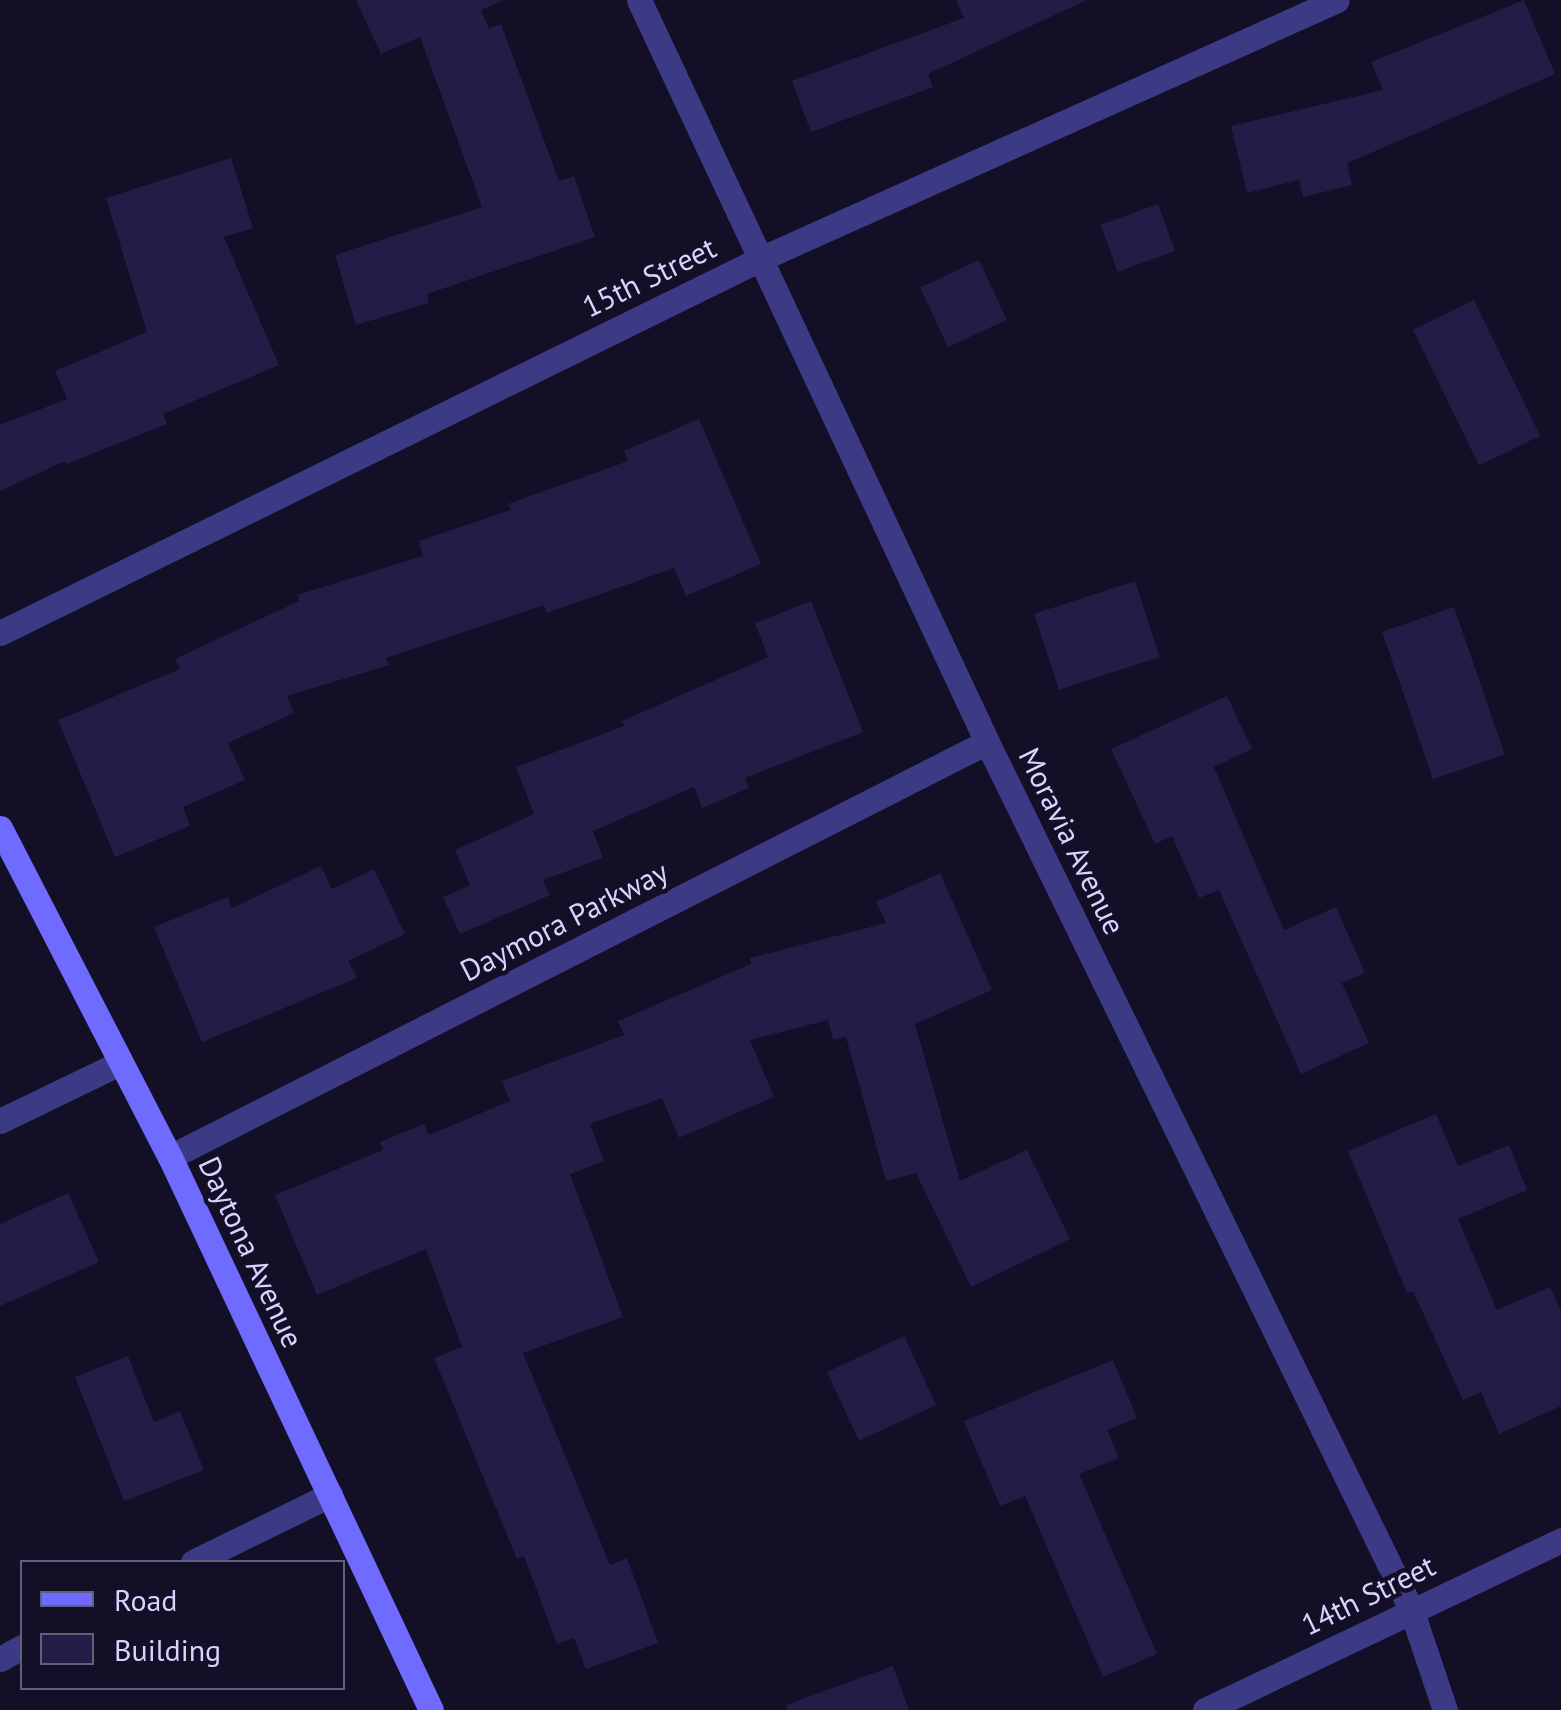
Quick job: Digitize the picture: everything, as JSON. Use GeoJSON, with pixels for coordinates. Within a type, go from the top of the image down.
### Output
{"type":"FeatureCollection","features":[{"type":"Feature","properties":{"kind":"street","name":"Moravia Avenue"},"geometry":{"type":"LineString","coordinates":[[639,0],[987,742],[1411,1609],[1446,1710]]}},
{"type":"Feature","properties":{"kind":"street","name":"15th Street"},"geometry":{"type":"LineString","coordinates":[[0,633],[760,259],[1336,0]]}},
{"type":"Feature","properties":{"kind":"street","name":"Daymora Parkway"},"geometry":{"type":"LineString","coordinates":[[170,1157],[987,742]]}},
{"type":"Feature","properties":{"kind":"street","name":"Daytona Avenue"},"geometry":{"type":"LineString","coordinates":[[0,828],[170,1157],[431,1710]]}},
{"type":"Feature","properties":{"kind":"street"},"geometry":{"type":"LineString","coordinates":[[0,1121],[120,1063]]}},
{"type":"Feature","properties":{"kind":"street"},"geometry":{"type":"LineString","coordinates":[[197,1560],[330,1494]]}},
{"type":"Feature","properties":{"kind":"street","name":"14th Street"},"geometry":{"type":"LineString","coordinates":[[1205,1710],[1561,1540]]}},
{"type":"Feature","properties":{"kind":"building"},"geometry":{"type":"Polygon","coordinates":[[[356,0],[504,0],[481,10],[489,28],[501,24],[559,181],[574,176],[595,237],[427,294],[429,303],[356,325],[335,255],[482,207],[420,37],[381,54],[356,0]]]}},
{"type":"Feature","properties":{"kind":"building"},"geometry":{"type":"Polygon","coordinates":[[[956,0],[1087,0],[928,74],[933,87],[811,132],[792,81],[964,18],[956,0]]]}},
{"type":"Feature","properties":{"kind":"building"},"geometry":{"type":"Polygon","coordinates":[[[1524,0],[1555,74],[1347,163],[1352,185],[1303,197],[1299,180],[1247,193],[1231,126],[1383,90],[1371,62],[1524,0]]]}},
{"type":"Feature","properties":{"kind":"building"},"geometry":{"type":"Polygon","coordinates":[[[231,158],[253,228],[224,237],[279,365],[163,414],[167,424],[67,464],[65,461],[0,491],[0,425],[67,399],[55,371],[147,332],[106,198],[231,158]]]}},
{"type":"Feature","properties":{"kind":"building"},"geometry":{"type":"Polygon","coordinates":[[[1158,204],[1175,251],[1118,272],[1101,225],[1158,204]]]}},
{"type":"Feature","properties":{"kind":"building"},"geometry":{"type":"Polygon","coordinates":[[[979,260],[1007,320],[948,347],[920,287],[979,260]]]}},
{"type":"Feature","properties":{"kind":"building"},"geometry":{"type":"Polygon","coordinates":[[[1474,300],[1540,436],[1479,466],[1413,330],[1474,300]]]}},
{"type":"Feature","properties":{"kind":"building"},"geometry":{"type":"Polygon","coordinates":[[[699,419],[761,564],[686,596],[674,568],[547,613],[544,605],[386,658],[389,665],[287,696],[294,713],[228,743],[245,780],[183,807],[190,826],[115,857],[58,720],[180,669],[175,659],[299,601],[297,595],[423,556],[419,541],[511,510],[508,504],[628,461],[624,451],[699,419]]]}},
{"type":"Feature","properties":{"kind":"building"},"geometry":{"type":"Polygon","coordinates":[[[1135,581],[1160,657],[1059,690],[1034,614],[1135,581]]]}},
{"type":"Feature","properties":{"kind":"building"},"geometry":{"type":"Polygon","coordinates":[[[811,601],[863,732],[745,778],[749,788],[702,808],[694,787],[593,831],[603,858],[543,880],[550,895],[460,934],[443,897],[470,885],[455,850],[534,814],[516,767],[624,726],[622,721],[768,657],[755,623],[811,601]]]}},
{"type":"Feature","properties":{"kind":"building"},"geometry":{"type":"Polygon","coordinates":[[[1454,607],[1505,755],[1433,779],[1382,632],[1454,607]]]}},
{"type":"Feature","properties":{"kind":"building"},"geometry":{"type":"Polygon","coordinates":[[[1227,696],[1252,749],[1214,767],[1284,930],[1336,907],[1365,973],[1342,983],[1369,1043],[1301,1074],[1219,890],[1199,898],[1172,836],[1155,844],[1111,749],[1227,696]]]}},
{"type":"Feature","properties":{"kind":"building"},"geometry":{"type":"Polygon","coordinates":[[[321,866],[332,889],[374,869],[405,934],[348,961],[357,978],[202,1042],[154,927],[228,897],[232,908],[321,866]]]}},
{"type":"Feature","properties":{"kind":"building"},"geometry":{"type":"Polygon","coordinates":[[[940,873],[992,990],[915,1024],[960,1181],[1027,1150],[1070,1239],[971,1287],[916,1173],[886,1181],[846,1037],[833,1040],[828,1020],[750,1040],[774,1097],[679,1138],[662,1098],[590,1124],[604,1161],[570,1174],[623,1317],[523,1353],[610,1565],[627,1558],[658,1643],[586,1669],[574,1638],[557,1644],[524,1556],[517,1559],[434,1358],[462,1347],[426,1249],[317,1295],[275,1195],[383,1150],[380,1142],[424,1124],[429,1135],[510,1101],[502,1081],[624,1035],[618,1021],[751,964],[750,958],[886,923],[876,902],[940,873]]]}},
{"type":"Feature","properties":{"kind":"building"},"geometry":{"type":"Polygon","coordinates":[[[1436,1114],[1458,1166],[1509,1145],[1527,1190],[1458,1219],[1497,1310],[1550,1287],[1561,1310],[1561,1406],[1499,1434],[1481,1392],[1463,1400],[1413,1291],[1407,1293],[1348,1151],[1436,1114]]]}},
{"type":"Feature","properties":{"kind":"building"},"geometry":{"type":"Polygon","coordinates":[[[68,1193],[99,1262],[0,1306],[0,1224],[68,1193]]]}},
{"type":"Feature","properties":{"kind":"building"},"geometry":{"type":"Polygon","coordinates":[[[904,1336],[936,1405],[859,1441],[827,1372],[904,1336]]]}},
{"type":"Feature","properties":{"kind":"building"},"geometry":{"type":"Polygon","coordinates":[[[128,1356],[154,1422],[180,1411],[204,1470],[124,1501],[75,1377],[128,1356]]]}},
{"type":"Feature","properties":{"kind":"building"},"geometry":{"type":"Polygon","coordinates":[[[1113,1360],[1137,1418],[1107,1430],[1119,1458],[1079,1474],[1157,1654],[1103,1677],[1025,1496],[1000,1506],[964,1421],[1113,1360]]]}},
{"type":"Feature","properties":{"kind":"building"},"geometry":{"type":"Polygon","coordinates":[[[893,1666],[909,1710],[787,1710],[786,1705],[893,1666]]]}}]}
